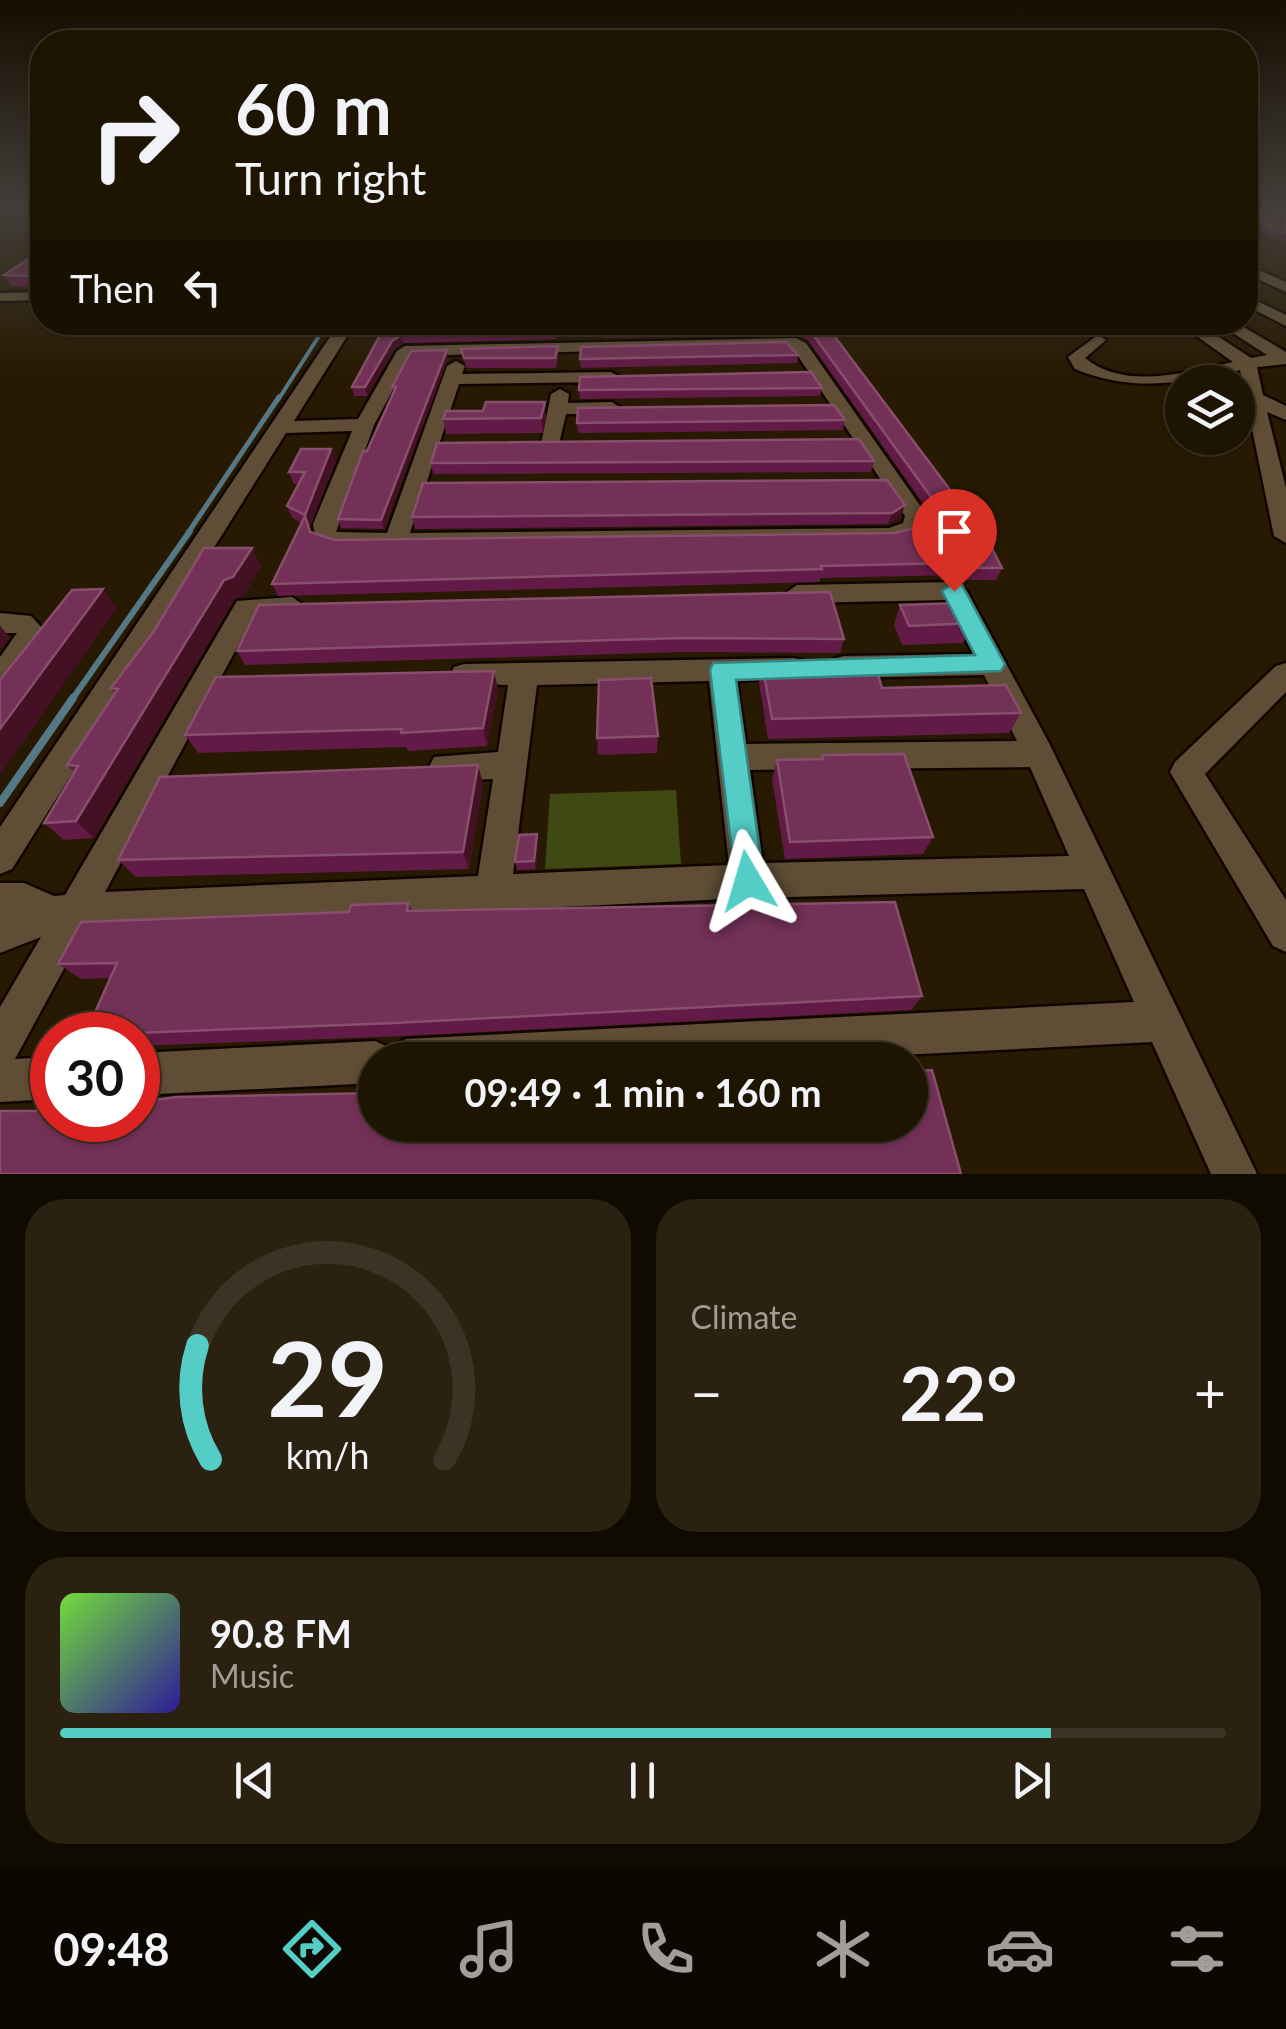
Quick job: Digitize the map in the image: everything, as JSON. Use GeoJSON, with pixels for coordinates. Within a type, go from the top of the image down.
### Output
{"type":"FeatureCollection","features":[{"type":"Feature","properties":{"kind":"street"},"geometry":{"type":"LineString","coordinates":[[1258,274],[1286,288]]}},
{"type":"Feature","properties":{"kind":"street"},"geometry":{"type":"LineString","coordinates":[[0,297],[30,294]]}},
{"type":"Feature","properties":{"kind":"street"},"geometry":{"type":"LineString","coordinates":[[11,312],[30,298]]}},
{"type":"Feature","properties":{"kind":"street"},"geometry":{"type":"LineString","coordinates":[[1258,306],[1286,321]]}},
{"type":"Feature","properties":{"kind":"street"},"geometry":{"type":"LineString","coordinates":[[0,857],[339,335]]}},
{"type":"Feature","properties":{"kind":"street"},"geometry":{"type":"LineString","coordinates":[[1204,335],[1247,363]]}},
{"type":"Feature","properties":{"kind":"street"},"geometry":{"type":"LineString","coordinates":[[1245,335],[1285,358]]}},
{"type":"Feature","properties":{"kind":"street"},"geometry":{"type":"LineString","coordinates":[[784,340],[800,347],[806,372],[826,405],[881,482],[916,516],[913,528],[902,534],[330,540],[322,530],[364,425],[400,353],[418,347],[462,347],[784,340]]}},
{"type":"Feature","properties":{"kind":"street"},"geometry":{"type":"LineString","coordinates":[[1098,340],[1080,350],[1076,357],[1080,365],[1137,383],[1187,380],[1247,363],[1285,358]]}},
{"type":"Feature","properties":{"kind":"street"},"geometry":{"type":"LineString","coordinates":[[396,539],[424,485],[462,347]]}},
{"type":"Feature","properties":{"kind":"street"},"geometry":{"type":"LineString","coordinates":[[452,379],[640,376]]}},
{"type":"Feature","properties":{"kind":"street"},"geometry":{"type":"LineString","coordinates":[[552,444],[562,378]]}},
{"type":"Feature","properties":{"kind":"street"},"geometry":{"type":"LineString","coordinates":[[1255,398],[1286,414]]}},
{"type":"Feature","properties":{"kind":"street"},"geometry":{"type":"LineString","coordinates":[[1255,401],[1286,536]]}},
{"type":"Feature","properties":{"kind":"street"},"geometry":{"type":"LineString","coordinates":[[557,409],[637,408]]}},
{"type":"Feature","properties":{"kind":"street"},"geometry":{"type":"LineString","coordinates":[[278,427],[364,425]]}},
{"type":"Feature","properties":{"kind":"street"},"geometry":{"type":"LineString","coordinates":[[776,595],[954,591],[1039,754],[1234,1174]]}},
{"type":"Feature","properties":{"kind":"street"},"geometry":{"type":"LineString","coordinates":[[0,1046],[64,913],[150,778],[246,606],[324,605]]}},
{"type":"Feature","properties":{"kind":"street"},"geometry":{"type":"LineString","coordinates":[[0,623],[22,623],[31,630],[30,639],[0,678]]}},
{"type":"Feature","properties":{"kind":"street"},"geometry":{"type":"LineString","coordinates":[[430,676],[992,664]]}},
{"type":"Feature","properties":{"kind":"street"},"geometry":{"type":"LineString","coordinates":[[722,670],[748,881]]}},
{"type":"Feature","properties":{"kind":"street"},"geometry":{"type":"LineString","coordinates":[[493,893],[524,674]]}},
{"type":"Feature","properties":{"kind":"street"},"geometry":{"type":"LineString","coordinates":[[1286,674],[1186,772],[1286,932]]}},
{"type":"Feature","properties":{"kind":"street"},"geometry":{"type":"LineString","coordinates":[[204,681],[242,680]]}},
{"type":"Feature","properties":{"kind":"street"},"geometry":{"type":"LineString","coordinates":[[733,757],[1039,754]]}},
{"type":"Feature","properties":{"kind":"street"},"geometry":{"type":"LineString","coordinates":[[417,768],[512,765]]}},
{"type":"Feature","properties":{"kind":"street"},"geometry":{"type":"LineString","coordinates":[[150,778],[188,776]]}},
{"type":"Feature","properties":{"kind":"street"},"geometry":{"type":"LineString","coordinates":[[0,934],[64,913],[748,881],[1094,872]]}},
{"type":"Feature","properties":{"kind":"street"},"geometry":{"type":"LineString","coordinates":[[0,902],[24,901],[64,913]]}},
{"type":"Feature","properties":{"kind":"street"},"geometry":{"type":"LineString","coordinates":[[765,1042],[1163,1022]]}},
{"type":"Feature","properties":{"kind":"street"},"geometry":{"type":"LineString","coordinates":[[160,1073],[358,1063]]}},
{"type":"Feature","properties":{"kind":"street"},"geometry":{"type":"LineString","coordinates":[[0,1081],[30,1079]]}},
{"type":"Feature","properties":{"kind":"green space"},"geometry":{"type":"Polygon","coordinates":[[[676,790],[681,864],[545,869],[550,794],[676,790]]]}},
{"type":"Feature","properties":{"kind":"building"},"geometry":{"type":"Polygon","coordinates":[[[23,263],[30,263],[30,276],[4,275],[23,263]]]}},
{"type":"Feature","properties":{"kind":"building"},"geometry":{"type":"Polygon","coordinates":[[[380,335],[401,335],[392,341],[365,387],[352,387],[380,335]]]}},
{"type":"Feature","properties":{"kind":"building"},"geometry":{"type":"Polygon","coordinates":[[[813,335],[834,335],[987,539],[1002,568],[963,568],[959,563],[821,566],[822,569],[272,584],[305,516],[310,532],[335,540],[895,533],[915,528],[929,517],[935,505],[813,335]]]}},
{"type":"Feature","properties":{"kind":"building"},"geometry":{"type":"Polygon","coordinates":[[[786,342],[798,355],[580,359],[581,347],[786,342]]]}},
{"type":"Feature","properties":{"kind":"building"},"geometry":{"type":"Polygon","coordinates":[[[558,346],[555,358],[464,358],[461,349],[558,346]]]}},
{"type":"Feature","properties":{"kind":"building"},"geometry":{"type":"Polygon","coordinates":[[[447,350],[381,520],[338,519],[363,451],[367,451],[411,351],[447,350]]]}},
{"type":"Feature","properties":{"kind":"building"},"geometry":{"type":"Polygon","coordinates":[[[811,372],[822,388],[579,390],[580,377],[811,372]]]}},
{"type":"Feature","properties":{"kind":"building"},"geometry":{"type":"Polygon","coordinates":[[[486,402],[545,402],[541,418],[443,419],[446,411],[483,411],[486,402]]]}},
{"type":"Feature","properties":{"kind":"building"},"geometry":{"type":"Polygon","coordinates":[[[834,405],[845,420],[577,423],[578,408],[834,405]]]}},
{"type":"Feature","properties":{"kind":"building"},"geometry":{"type":"Polygon","coordinates":[[[859,439],[874,461],[431,463],[437,443],[859,439]]]}},
{"type":"Feature","properties":{"kind":"building"},"geometry":{"type":"Polygon","coordinates":[[[301,449],[331,449],[305,515],[287,506],[305,472],[289,472],[301,449]]]}},
{"type":"Feature","properties":{"kind":"building"},"geometry":{"type":"Polygon","coordinates":[[[887,480],[905,505],[892,513],[412,517],[423,483],[887,480]]]}},
{"type":"Feature","properties":{"kind":"building"},"geometry":{"type":"Polygon","coordinates":[[[204,548],[252,548],[233,577],[224,580],[76,821],[44,823],[78,766],[67,765],[118,689],[111,688],[154,631],[204,548]]]}},
{"type":"Feature","properties":{"kind":"building"},"geometry":{"type":"Polygon","coordinates":[[[103,589],[0,729],[0,680],[72,590],[103,589]]]}},
{"type":"Feature","properties":{"kind":"building"},"geometry":{"type":"Polygon","coordinates":[[[830,592],[844,639],[684,638],[237,651],[259,605],[830,592]]]}},
{"type":"Feature","properties":{"kind":"building"},"geometry":{"type":"Polygon","coordinates":[[[961,603],[972,623],[909,626],[900,605],[961,603]]]}},
{"type":"Feature","properties":{"kind":"building"},"geometry":{"type":"Polygon","coordinates":[[[874,661],[882,688],[1006,685],[1021,713],[772,719],[762,663],[874,661]]]}},
{"type":"Feature","properties":{"kind":"building"},"geometry":{"type":"Polygon","coordinates":[[[494,671],[483,728],[401,733],[402,729],[185,735],[216,677],[494,671]]]}},
{"type":"Feature","properties":{"kind":"building"},"geometry":{"type":"Polygon","coordinates":[[[651,678],[658,736],[597,738],[599,680],[651,678]]]}},
{"type":"Feature","properties":{"kind":"building"},"geometry":{"type":"Polygon","coordinates":[[[904,754],[933,837],[790,842],[777,760],[904,754]]]}},
{"type":"Feature","properties":{"kind":"building"},"geometry":{"type":"Polygon","coordinates":[[[478,765],[463,852],[118,860],[160,777],[478,765]]]}},
{"type":"Feature","properties":{"kind":"building"},"geometry":{"type":"Polygon","coordinates":[[[537,834],[534,861],[515,862],[519,835],[537,834]]]}},
{"type":"Feature","properties":{"kind":"building"},"geometry":{"type":"Polygon","coordinates":[[[895,902],[922,996],[160,1032],[160,1012],[95,1012],[117,963],[58,964],[81,922],[349,912],[351,905],[408,903],[407,911],[895,902]]]}},
{"type":"Feature","properties":{"kind":"building"},"geometry":{"type":"Polygon","coordinates":[[[928,1070],[932,1070],[961,1174],[0,1174],[0,1111],[30,1111],[30,1142],[160,1142],[160,1099],[177,1097],[358,1093],[358,1142],[928,1142],[928,1070]]]}},
{"type":"Feature","properties":{"kind":"waterway"},"geometry":{"type":"LineString","coordinates":[[278,400],[320,335]]}},
{"type":"Feature","properties":{"kind":"waterway"},"geometry":{"type":"LineString","coordinates":[[188,533],[279,397]]}},
{"type":"Feature","properties":{"kind":"waterway"},"geometry":{"type":"LineString","coordinates":[[71,701],[190,531]]}},
{"type":"Feature","properties":{"kind":"waterway"},"geometry":{"type":"LineString","coordinates":[[0,803],[73,698]]}},
{"type":"Feature","properties":{"kind":"route"},"geometry":{"type":"LineString","coordinates":[[748,881],[722,670],[992,664],[954,591]]}}]}
